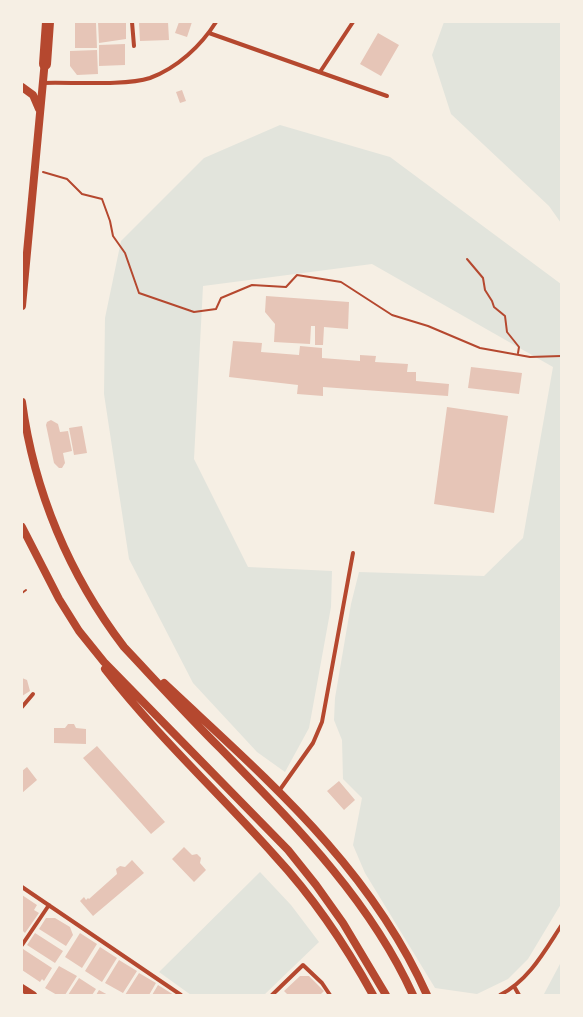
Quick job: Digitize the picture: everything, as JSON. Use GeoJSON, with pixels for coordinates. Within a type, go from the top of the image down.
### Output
{"type":"FeatureCollection","features":[{"type":"Feature","properties":{"kind":"highway"},"geometry":{"type":"LineString","coordinates":[[45,64],[49,22]]}},
{"type":"Feature","properties":{"kind":"main road"},"geometry":{"type":"LineString","coordinates":[[22,306],[45,64]]}},
{"type":"Feature","properties":{"kind":"main road"},"geometry":{"type":"LineString","coordinates":[[22,87],[33,95],[40,113]]}},
{"type":"Feature","properties":{"kind":"main road"},"geometry":{"type":"LineString","coordinates":[[22,402],[34,466],[51,518],[83,587],[102,618],[124,647],[304,835],[335,870],[385,943],[413,995]]}},
{"type":"Feature","properties":{"kind":"main road"},"geometry":{"type":"LineString","coordinates":[[22,527],[59,599],[79,631],[122,691],[182,758],[276,856],[306,892],[353,961],[373,995]]}},
{"type":"Feature","properties":{"kind":"main road"},"geometry":{"type":"LineString","coordinates":[[102,618],[154,674],[279,791],[314,827],[347,865],[374,903],[419,976],[427,995]]}},
{"type":"Feature","properties":{"kind":"main road"},"geometry":{"type":"LineString","coordinates":[[79,631],[104,662],[288,850],[316,885],[343,923],[386,995]]}},
{"type":"Feature","properties":{"kind":"main road"},"geometry":{"type":"LineString","coordinates":[[22,988],[33,995]]}},
{"type":"Feature","properties":{"kind":"street"},"geometry":{"type":"LineString","coordinates":[[132,22],[134,46]]}},
{"type":"Feature","properties":{"kind":"street"},"geometry":{"type":"LineString","coordinates":[[43,82],[121,81],[149,78],[179,63],[209,33],[216,22]]}},
{"type":"Feature","properties":{"kind":"street"},"geometry":{"type":"LineString","coordinates":[[320,72],[353,22]]}},
{"type":"Feature","properties":{"kind":"street"},"geometry":{"type":"LineString","coordinates":[[209,33],[387,96]]}},
{"type":"Feature","properties":{"kind":"street"},"geometry":{"type":"LineString","coordinates":[[279,791],[314,743],[322,722],[353,553]]}},
{"type":"Feature","properties":{"kind":"street"},"geometry":{"type":"LineString","coordinates":[[22,707],[33,694]]}},
{"type":"Feature","properties":{"kind":"street"},"geometry":{"type":"LineString","coordinates":[[22,887],[181,995]]}},
{"type":"Feature","properties":{"kind":"street"},"geometry":{"type":"LineString","coordinates":[[22,945],[49,905]]}},
{"type":"Feature","properties":{"kind":"street"},"geometry":{"type":"LineString","coordinates":[[500,995],[515,988],[535,966],[561,926]]}},
{"type":"Feature","properties":{"kind":"street"},"geometry":{"type":"LineString","coordinates":[[272,995],[303,965],[322,983],[330,995]]}},
{"type":"Feature","properties":{"kind":"street"},"geometry":{"type":"LineString","coordinates":[[515,988],[520,995]]}},
{"type":"Feature","properties":{"kind":"path"},"geometry":{"type":"LineString","coordinates":[[34,169],[67,179],[82,194],[102,200],[110,221],[113,236],[125,253],[139,293],[194,312],[216,309],[221,298],[252,285],[286,287],[298,275],[314,277],[328,281],[341,282],[392,315],[428,326],[480,348],[518,353],[530,357],[561,356]]}},
{"type":"Feature","properties":{"kind":"path"},"geometry":{"type":"LineString","coordinates":[[467,259],[483,278],[485,290],[494,307],[505,316],[507,332],[519,347],[518,353]]}},
{"type":"Feature","properties":{"kind":"path"},"geometry":{"type":"LineString","coordinates":[[22,593],[26,590]]}},
{"type":"Feature","properties":{"kind":"shaded area"},"geometry":{"type":"Polygon","coordinates":[[[444,22],[561,22],[561,223],[549,206],[451,114],[432,55],[444,22]]]}},
{"type":"Feature","properties":{"kind":"shaded area"},"geometry":{"type":"Polygon","coordinates":[[[280,125],[390,157],[561,284],[561,904],[528,959],[508,979],[477,994],[435,988],[365,873],[353,845],[362,798],[343,779],[342,740],[334,720],[335,698],[351,604],[359,572],[484,576],[523,538],[553,367],[372,264],[203,286],[194,459],[248,567],[332,571],[331,607],[309,728],[285,772],[257,752],[193,683],[129,559],[104,394],[105,318],[121,241],[204,158],[280,125]]]}},
{"type":"Feature","properties":{"kind":"shaded area"},"geometry":{"type":"Polygon","coordinates":[[[260,872],[291,905],[319,942],[264,995],[191,995],[159,972],[260,872]]]}},
{"type":"Feature","properties":{"kind":"shaded area"},"geometry":{"type":"Polygon","coordinates":[[[561,962],[561,995],[543,995],[544,994],[561,962]]]}},
{"type":"Feature","properties":{"kind":"building"},"geometry":{"type":"Polygon","coordinates":[[[98,22],[126,22],[126,39],[99,43],[98,22]]]}},
{"type":"Feature","properties":{"kind":"building"},"geometry":{"type":"Polygon","coordinates":[[[139,22],[168,22],[169,40],[140,41],[139,22]]]}},
{"type":"Feature","properties":{"kind":"building"},"geometry":{"type":"Polygon","coordinates":[[[179,22],[192,22],[187,37],[175,33],[179,22]]]}},
{"type":"Feature","properties":{"kind":"building"},"geometry":{"type":"Polygon","coordinates":[[[75,23],[96,23],[97,48],[75,48],[75,23]]]}},
{"type":"Feature","properties":{"kind":"building"},"geometry":{"type":"Polygon","coordinates":[[[378,33],[399,45],[381,76],[360,64],[378,33]]]}},
{"type":"Feature","properties":{"kind":"building"},"geometry":{"type":"Polygon","coordinates":[[[125,44],[125,65],[99,66],[99,45],[125,44]]]}},
{"type":"Feature","properties":{"kind":"building"},"geometry":{"type":"Polygon","coordinates":[[[97,50],[98,74],[77,75],[70,66],[70,51],[97,50]]]}},
{"type":"Feature","properties":{"kind":"building"},"geometry":{"type":"Polygon","coordinates":[[[182,90],[186,101],[180,103],[176,92],[182,90]]]}},
{"type":"Feature","properties":{"kind":"building"},"geometry":{"type":"Polygon","coordinates":[[[266,296],[349,302],[348,329],[324,327],[323,345],[315,345],[315,326],[311,326],[310,344],[274,342],[275,324],[265,312],[266,296]]]}},
{"type":"Feature","properties":{"kind":"building"},"geometry":{"type":"Polygon","coordinates":[[[233,341],[262,343],[261,352],[299,355],[300,346],[322,348],[322,358],[360,361],[360,355],[376,356],[375,362],[408,364],[407,372],[416,372],[416,381],[449,384],[448,396],[323,387],[323,396],[297,394],[298,385],[229,377],[233,341]]]}},
{"type":"Feature","properties":{"kind":"building"},"geometry":{"type":"Polygon","coordinates":[[[471,367],[522,373],[519,394],[468,388],[471,367]]]}},
{"type":"Feature","properties":{"kind":"building"},"geometry":{"type":"Polygon","coordinates":[[[447,407],[508,416],[494,513],[434,504],[447,407]]]}},
{"type":"Feature","properties":{"kind":"building"},"geometry":{"type":"Polygon","coordinates":[[[51,420],[58,424],[60,432],[68,431],[72,451],[63,453],[65,463],[62,468],[59,468],[54,463],[46,425],[47,422],[51,420]]]}},
{"type":"Feature","properties":{"kind":"building"},"geometry":{"type":"Polygon","coordinates":[[[82,426],[87,453],[74,455],[69,428],[82,426]]]}},
{"type":"Feature","properties":{"kind":"building"},"geometry":{"type":"Polygon","coordinates":[[[22,678],[27,680],[30,691],[22,696],[22,678]]]}},
{"type":"Feature","properties":{"kind":"building"},"geometry":{"type":"Polygon","coordinates":[[[68,724],[74,724],[76,728],[86,729],[86,744],[54,743],[54,728],[65,728],[68,724]]]}},
{"type":"Feature","properties":{"kind":"building"},"geometry":{"type":"Polygon","coordinates":[[[97,746],[165,822],[151,834],[83,758],[97,746]]]}},
{"type":"Feature","properties":{"kind":"building"},"geometry":{"type":"Polygon","coordinates":[[[27,767],[37,780],[22,793],[22,771],[27,767]]]}},
{"type":"Feature","properties":{"kind":"building"},"geometry":{"type":"Polygon","coordinates":[[[339,781],[355,800],[344,810],[327,791],[339,781]]]}},
{"type":"Feature","properties":{"kind":"building"},"geometry":{"type":"Polygon","coordinates":[[[184,847],[192,855],[197,854],[201,858],[200,863],[206,870],[194,882],[172,859],[184,847]]]}},
{"type":"Feature","properties":{"kind":"building"},"geometry":{"type":"Polygon","coordinates":[[[132,860],[144,873],[93,916],[80,901],[84,897],[86,900],[88,898],[89,899],[117,874],[116,869],[120,866],[125,867],[132,860]]]}},
{"type":"Feature","properties":{"kind":"building"},"geometry":{"type":"Polygon","coordinates":[[[22,895],[37,905],[34,910],[39,913],[25,933],[22,930],[22,895]]]}},
{"type":"Feature","properties":{"kind":"building"},"geometry":{"type":"Polygon","coordinates":[[[46,918],[55,918],[70,927],[73,935],[66,946],[39,929],[46,918]]]}},
{"type":"Feature","properties":{"kind":"building"},"geometry":{"type":"Polygon","coordinates":[[[35,933],[63,951],[55,963],[27,945],[35,933]]]}},
{"type":"Feature","properties":{"kind":"building"},"geometry":{"type":"Polygon","coordinates":[[[80,933],[97,944],[82,968],[65,957],[80,933]]]}},
{"type":"Feature","properties":{"kind":"building"},"geometry":{"type":"Polygon","coordinates":[[[100,947],[117,958],[102,982],[85,971],[100,947]]]}},
{"type":"Feature","properties":{"kind":"building"},"geometry":{"type":"Polygon","coordinates":[[[23,949],[52,968],[44,981],[42,979],[40,982],[22,970],[23,949]]]}},
{"type":"Feature","properties":{"kind":"building"},"geometry":{"type":"Polygon","coordinates":[[[119,960],[137,971],[123,993],[105,983],[119,960]]]}},
{"type":"Feature","properties":{"kind":"building"},"geometry":{"type":"Polygon","coordinates":[[[59,966],[77,976],[65,995],[57,995],[45,988],[59,966]]]}},
{"type":"Feature","properties":{"kind":"building"},"geometry":{"type":"Polygon","coordinates":[[[139,973],[156,983],[149,995],[125,995],[139,973]]]}},
{"type":"Feature","properties":{"kind":"building"},"geometry":{"type":"Polygon","coordinates":[[[300,976],[309,976],[324,991],[320,995],[288,995],[284,991],[300,976]]]}},
{"type":"Feature","properties":{"kind":"building"},"geometry":{"type":"Polygon","coordinates":[[[79,978],[96,989],[92,995],[68,995],[79,978]]]}},
{"type":"Feature","properties":{"kind":"building"},"geometry":{"type":"Polygon","coordinates":[[[158,985],[174,995],[152,995],[158,985]]]}},
{"type":"Feature","properties":{"kind":"building"},"geometry":{"type":"Polygon","coordinates":[[[99,990],[108,995],[96,995],[99,990]]]}}]}
